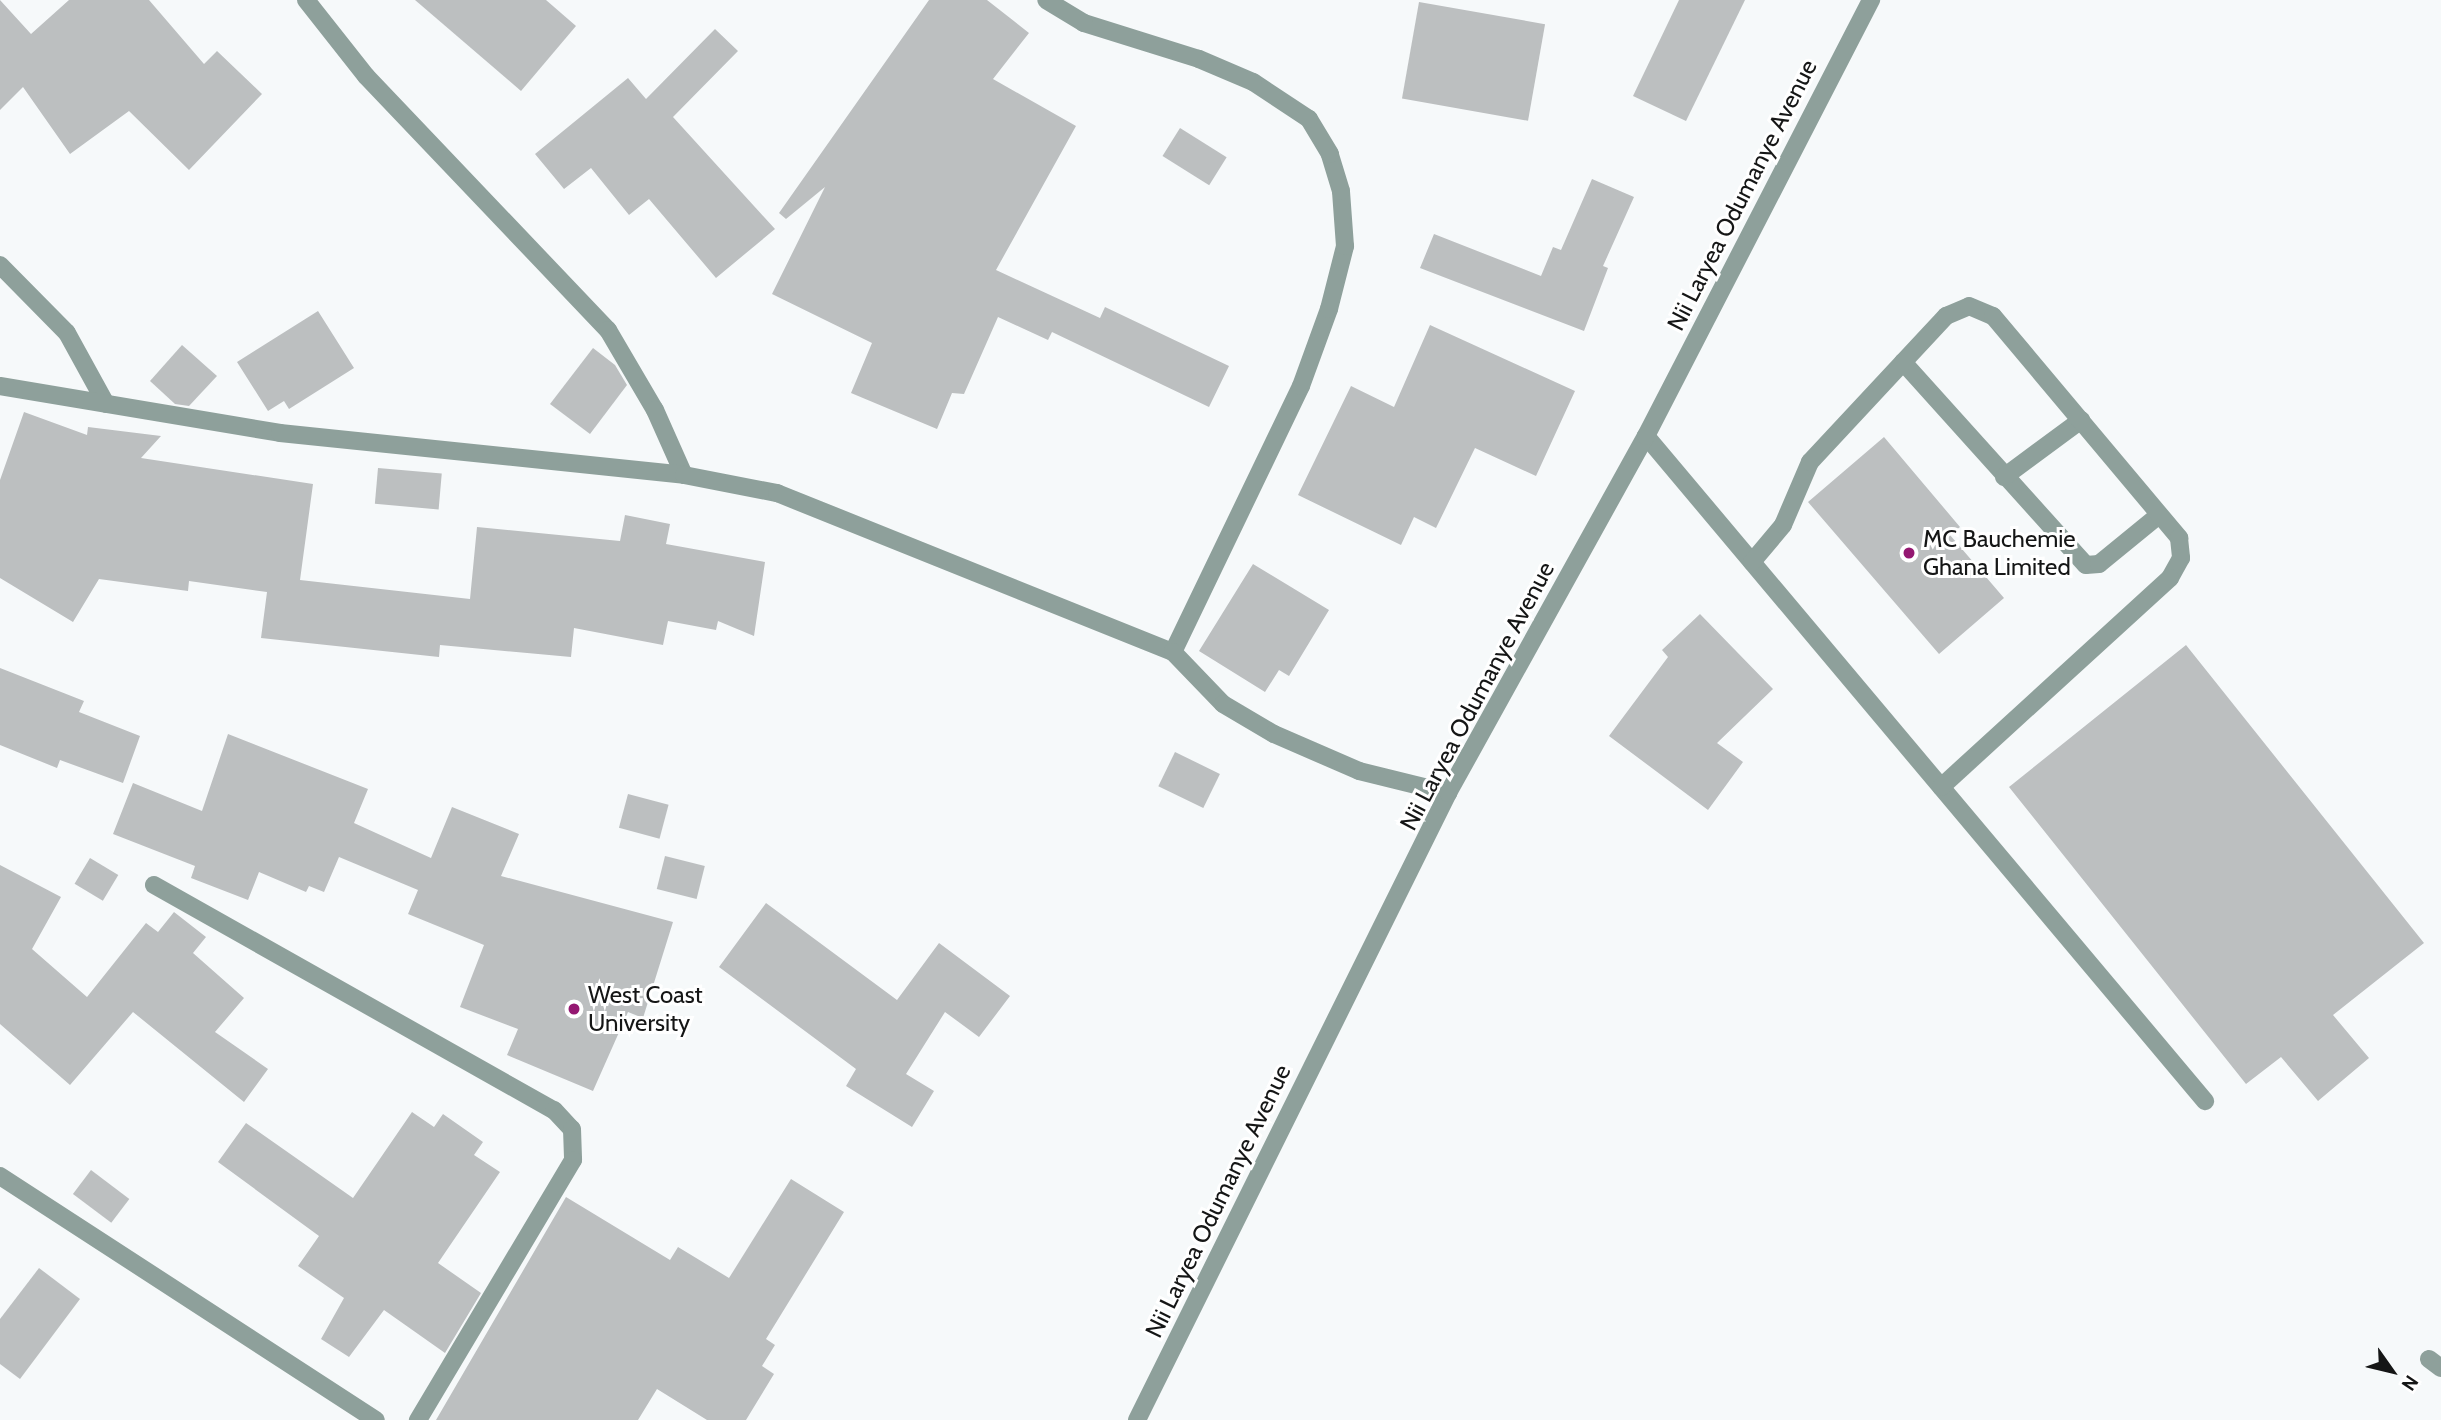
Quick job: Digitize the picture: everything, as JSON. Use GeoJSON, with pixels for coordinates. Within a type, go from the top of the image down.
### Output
{"type":"FeatureCollection","features":[{"type":"Feature","properties":{"kind":"street"},"geometry":{"type":"LineString","coordinates":[[306,0],[366,76],[607,330],[655,410],[684,475]]}},
{"type":"Feature","properties":{"kind":"street"},"geometry":{"type":"LineString","coordinates":[[1046,0],[1084,23],[1199,59],[1253,82],[1309,119],[1330,154],[1341,191],[1345,246],[1329,309],[1301,386],[1173,652]]}},
{"type":"Feature","properties":{"kind":"street","name":"Nii Laryea Odumanye Avenue"},"geometry":{"type":"LineString","coordinates":[[1137,1420],[1448,793],[1646,436],[1871,0]]}},
{"type":"Feature","properties":{"kind":"street"},"geometry":{"type":"LineString","coordinates":[[0,265],[67,333],[106,404]]}},
{"type":"Feature","properties":{"kind":"street"},"geometry":{"type":"LineString","coordinates":[[1752,562],[1783,525],[1810,462],[1946,316],[1969,306],[1993,316],[2179,538],[2181,558],[2170,578],[1941,787]]}},
{"type":"Feature","properties":{"kind":"street"},"geometry":{"type":"LineString","coordinates":[[1903,362],[2086,565],[2099,564],[2159,514]]}},
{"type":"Feature","properties":{"kind":"street"},"geometry":{"type":"LineString","coordinates":[[0,386],[280,433],[684,475],[777,494],[1173,652],[1223,704],[1274,734],[1359,771],[1448,793]]}},
{"type":"Feature","properties":{"kind":"street"},"geometry":{"type":"LineString","coordinates":[[2004,477],[2081,420]]}},
{"type":"Feature","properties":{"kind":"street"},"geometry":{"type":"LineString","coordinates":[[1646,436],[2205,1101]]}},
{"type":"Feature","properties":{"kind":"street"},"geometry":{"type":"LineString","coordinates":[[154,885],[554,1110],[572,1129],[573,1160],[418,1420]]}},
{"type":"Feature","properties":{"kind":"street"},"geometry":{"type":"LineString","coordinates":[[0,1176],[376,1420]]}},
{"type":"Feature","properties":{"kind":"building"},"geometry":{"type":"Polygon","coordinates":[[[0,0],[31,34],[69,0],[149,0],[204,64],[217,51],[262,94],[189,170],[129,111],[70,154],[23,87],[0,110],[0,0]]]}},
{"type":"Feature","properties":{"kind":"building"},"geometry":{"type":"Polygon","coordinates":[[[415,0],[546,0],[576,26],[521,91],[415,0]]]}},
{"type":"Feature","properties":{"kind":"building"},"geometry":{"type":"Polygon","coordinates":[[[929,0],[987,0],[1029,33],[993,79],[1076,126],[996,270],[1100,318],[1105,307],[1229,366],[1209,407],[1052,332],[1048,340],[998,317],[964,394],[952,393],[937,429],[851,393],[872,343],[772,294],[825,187],[786,219],[779,213],[929,0]]]}},
{"type":"Feature","properties":{"kind":"building"},"geometry":{"type":"Polygon","coordinates":[[[1679,0],[1745,0],[1686,121],[1633,96],[1679,0]]]}},
{"type":"Feature","properties":{"kind":"building"},"geometry":{"type":"Polygon","coordinates":[[[1419,2],[1545,24],[1528,121],[1402,99],[1419,2]]]}},
{"type":"Feature","properties":{"kind":"building"},"geometry":{"type":"Polygon","coordinates":[[[715,29],[738,51],[673,117],[775,229],[716,278],[649,199],[629,215],[591,168],[564,189],[535,154],[628,78],[646,99],[715,29]]]}},
{"type":"Feature","properties":{"kind":"building"},"geometry":{"type":"Polygon","coordinates":[[[1180,128],[1227,157],[1209,185],[1163,156],[1180,128]]]}},
{"type":"Feature","properties":{"kind":"building"},"geometry":{"type":"Polygon","coordinates":[[[1592,179],[1634,197],[1603,266],[1608,268],[1584,331],[1420,268],[1434,234],[1541,276],[1553,247],[1561,250],[1592,179]]]}},
{"type":"Feature","properties":{"kind":"building"},"geometry":{"type":"Polygon","coordinates":[[[318,311],[354,368],[289,409],[284,401],[268,411],[237,362],[318,311]]]}},
{"type":"Feature","properties":{"kind":"building"},"geometry":{"type":"Polygon","coordinates":[[[1430,325],[1575,391],[1536,476],[1475,448],[1436,528],[1414,517],[1401,545],[1298,495],[1351,386],[1394,407],[1430,325]]]}},
{"type":"Feature","properties":{"kind":"building"},"geometry":{"type":"Polygon","coordinates":[[[182,345],[217,376],[189,406],[175,404],[150,381],[182,345]]]}},
{"type":"Feature","properties":{"kind":"building"},"geometry":{"type":"Polygon","coordinates":[[[593,348],[615,365],[627,385],[590,434],[550,404],[593,348]]]}},
{"type":"Feature","properties":{"kind":"building"},"geometry":{"type":"Polygon","coordinates":[[[24,412],[87,435],[88,427],[161,436],[141,458],[313,484],[300,580],[470,599],[477,527],[620,541],[625,515],[670,524],[666,544],[765,562],[754,636],[718,621],[716,630],[668,621],[663,645],[574,628],[571,657],[440,645],[439,657],[261,638],[267,592],[189,581],[188,591],[99,579],[73,622],[0,578],[0,480],[24,412]]]}},
{"type":"Feature","properties":{"kind":"building"},"geometry":{"type":"Polygon","coordinates":[[[1884,437],[1960,527],[1950,535],[2004,598],[1939,654],[1808,502],[1884,437]]]}},
{"type":"Feature","properties":{"kind":"building"},"geometry":{"type":"Polygon","coordinates":[[[378,468],[442,474],[439,509],[375,504],[378,468]]]}},
{"type":"Feature","properties":{"kind":"building"},"geometry":{"type":"Polygon","coordinates":[[[1253,564],[1329,610],[1289,676],[1279,670],[1265,692],[1199,651],[1253,564]]]}},
{"type":"Feature","properties":{"kind":"building"},"geometry":{"type":"Polygon","coordinates":[[[1700,614],[1773,689],[1717,743],[1743,762],[1708,810],[1609,736],[1668,657],[1662,650],[1700,614]]]}},
{"type":"Feature","properties":{"kind":"building"},"geometry":{"type":"Polygon","coordinates":[[[2186,645],[2424,943],[2333,1015],[2369,1058],[2318,1101],[2281,1057],[2246,1084],[2009,787],[2186,645]]]}},
{"type":"Feature","properties":{"kind":"building"},"geometry":{"type":"Polygon","coordinates":[[[0,668],[84,701],[79,712],[140,736],[123,783],[60,760],[57,768],[0,745],[0,668]]]}},
{"type":"Feature","properties":{"kind":"building"},"geometry":{"type":"Polygon","coordinates":[[[228,734],[368,789],[354,823],[431,858],[452,807],[519,834],[501,876],[673,922],[643,1018],[628,1012],[593,1091],[507,1055],[518,1029],[460,1007],[484,945],[408,914],[418,890],[339,857],[324,892],[309,886],[306,892],[259,872],[248,900],[191,878],[195,866],[113,834],[133,783],[202,811],[228,734]]]}},
{"type":"Feature","properties":{"kind":"building"},"geometry":{"type":"Polygon","coordinates":[[[1175,752],[1220,774],[1203,808],[1158,786],[1175,752]]]}},
{"type":"Feature","properties":{"kind":"building"},"geometry":{"type":"Polygon","coordinates":[[[628,794],[669,805],[660,839],[619,828],[628,794]]]}},
{"type":"Feature","properties":{"kind":"building"},"geometry":{"type":"Polygon","coordinates":[[[665,856],[705,866],[697,899],[657,889],[665,856]]]}},
{"type":"Feature","properties":{"kind":"building"},"geometry":{"type":"Polygon","coordinates":[[[90,858],[118,875],[103,901],[75,884],[90,858]]]}},
{"type":"Feature","properties":{"kind":"building"},"geometry":{"type":"Polygon","coordinates":[[[0,865],[61,897],[32,949],[87,997],[146,923],[158,932],[174,912],[206,937],[193,953],[244,998],[215,1032],[268,1069],[244,1102],[133,1012],[70,1085],[0,1024],[0,865]]]}},
{"type":"Feature","properties":{"kind":"building"},"geometry":{"type":"Polygon","coordinates":[[[766,903],[897,1000],[939,943],[1010,996],[979,1037],[945,1012],[906,1074],[934,1091],[912,1127],[846,1086],[856,1069],[719,967],[766,903]]]}},
{"type":"Feature","properties":{"kind":"building"},"geometry":{"type":"Polygon","coordinates":[[[412,1112],[434,1127],[443,1114],[483,1142],[474,1155],[500,1172],[438,1263],[481,1293],[445,1353],[384,1310],[349,1357],[321,1339],[344,1298],[298,1266],[319,1236],[218,1162],[246,1123],[353,1198],[412,1112]]]}},
{"type":"Feature","properties":{"kind":"building"},"geometry":{"type":"Polygon","coordinates":[[[91,1170],[129,1199],[111,1223],[73,1194],[91,1170]]]}},
{"type":"Feature","properties":{"kind":"building"},"geometry":{"type":"Polygon","coordinates":[[[791,1179],[844,1212],[766,1339],[775,1345],[762,1366],[774,1374],[746,1420],[707,1420],[657,1389],[638,1420],[436,1420],[566,1197],[670,1260],[678,1247],[729,1278],[791,1179]]]}},
{"type":"Feature","properties":{"kind":"building"},"geometry":{"type":"Polygon","coordinates":[[[39,1268],[80,1299],[20,1379],[0,1364],[0,1319],[39,1268]]]}},
{"type":"Feature","properties":{"kind":"place","name":"MC Bauchemie Ghana Limited"},"geometry":{"type":"Point","coordinates":[1909,553]}},
{"type":"Feature","properties":{"kind":"place","name":"West Coast University"},"geometry":{"type":"Point","coordinates":[574,1009]}}]}
